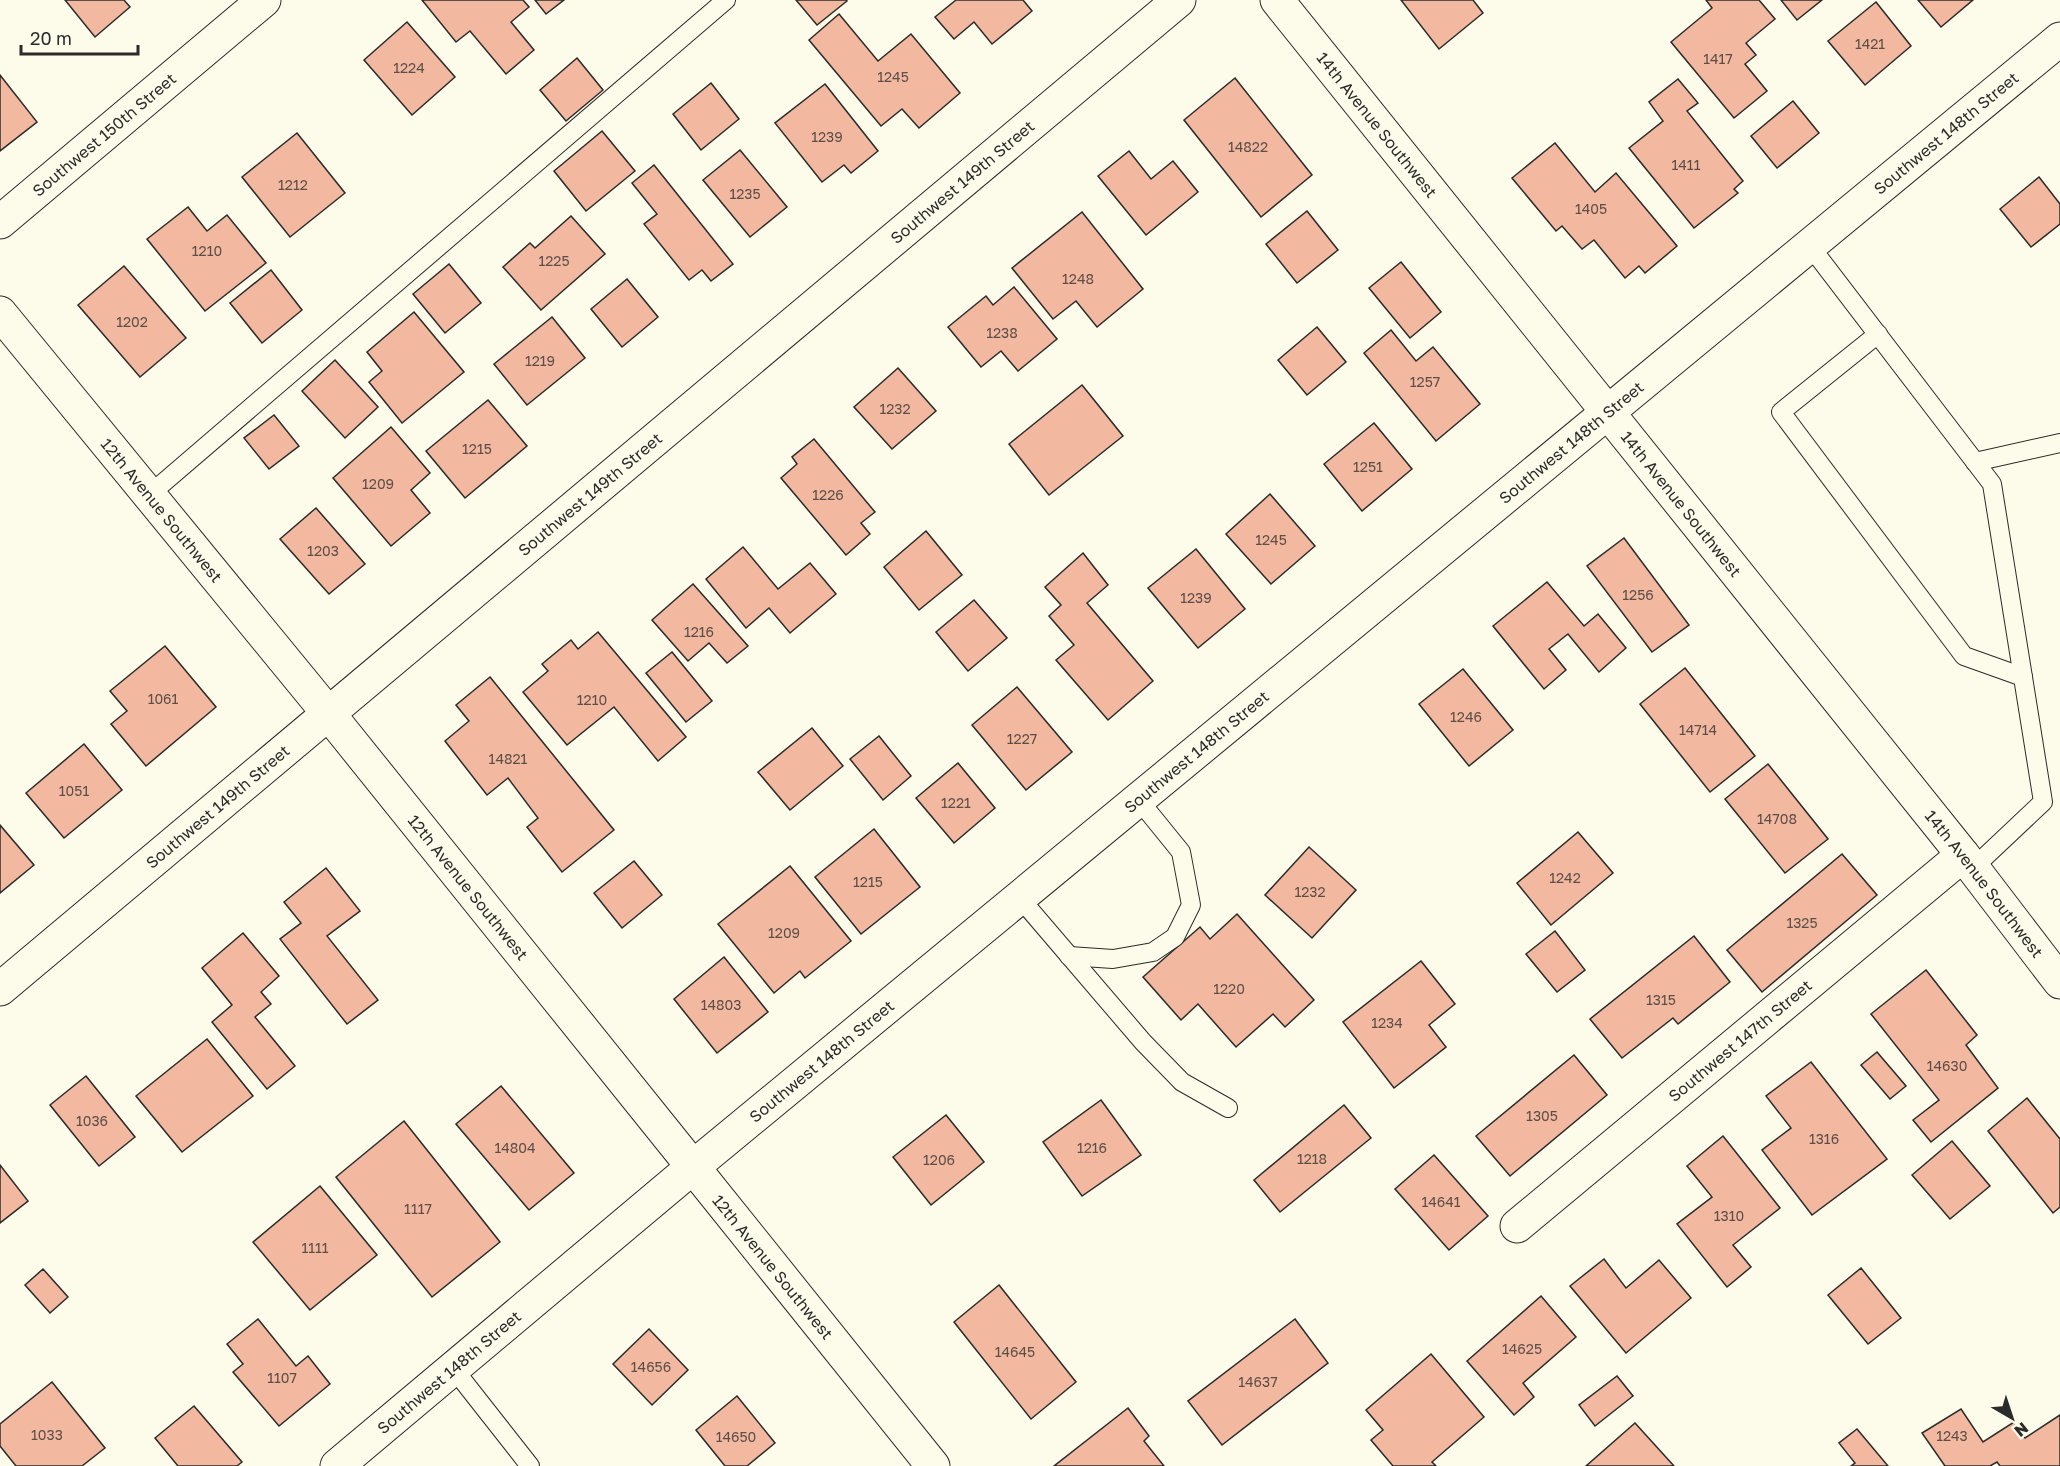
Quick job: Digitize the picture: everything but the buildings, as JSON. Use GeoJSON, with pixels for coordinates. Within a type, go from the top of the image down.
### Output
{"type":"FeatureCollection","features":[{"type":"Feature","properties":{"kind":"street","name":"Southwest 150th Street"},"geometry":{"type":"LineString","coordinates":[[0,222],[264,0]]}},
{"type":"Feature","properties":{"kind":"street","name":"Southwest 149th Street"},"geometry":{"type":"LineString","coordinates":[[0,989],[1179,0]]}},
{"type":"Feature","properties":{"kind":"street","name":"14th Avenue Southwest"},"geometry":{"type":"LineString","coordinates":[[1277,0],[1968,861],[2060,982]]}},
{"type":"Feature","properties":{"kind":"street","name":"Southwest 148th Street"},"geometry":{"type":"LineString","coordinates":[[337,1466],[1019,897],[2060,39]]}},
{"type":"Feature","properties":{"kind":"street","name":"12th Avenue Southwest"},"geometry":{"type":"LineString","coordinates":[[0,313],[328,713],[933,1466]]}},
{"type":"Feature","properties":{"kind":"street","name":"Southwest 147th Street"},"geometry":{"type":"LineString","coordinates":[[1517,1226],[1968,861]]}},
{"type":"Feature","properties":{"kind":"lane"},"geometry":{"type":"LineString","coordinates":[[149,495],[726,0]]}},
{"type":"Feature","properties":{"kind":"lane"},"geometry":{"type":"LineString","coordinates":[[1810,246],[1992,484],[2043,802],[1968,861]]}},
{"type":"Feature","properties":{"kind":"lane"},"geometry":{"type":"LineString","coordinates":[[1878,334],[1781,412],[1964,656],[2023,677]]}},
{"type":"Feature","properties":{"kind":"lane"},"geometry":{"type":"LineString","coordinates":[[1975,462],[2060,443]]}},
{"type":"Feature","properties":{"kind":"lane"},"geometry":{"type":"LineString","coordinates":[[1069,956],[1113,959],[1153,952],[1175,936],[1191,905],[1181,852],[1138,799]]}},
{"type":"Feature","properties":{"kind":"lane"},"geometry":{"type":"LineString","coordinates":[[1019,897],[1143,1042],[1182,1082],[1228,1108]]}},
{"type":"Feature","properties":{"kind":"lane"},"geometry":{"type":"LineString","coordinates":[[453,1368],[530,1466]]}}]}
